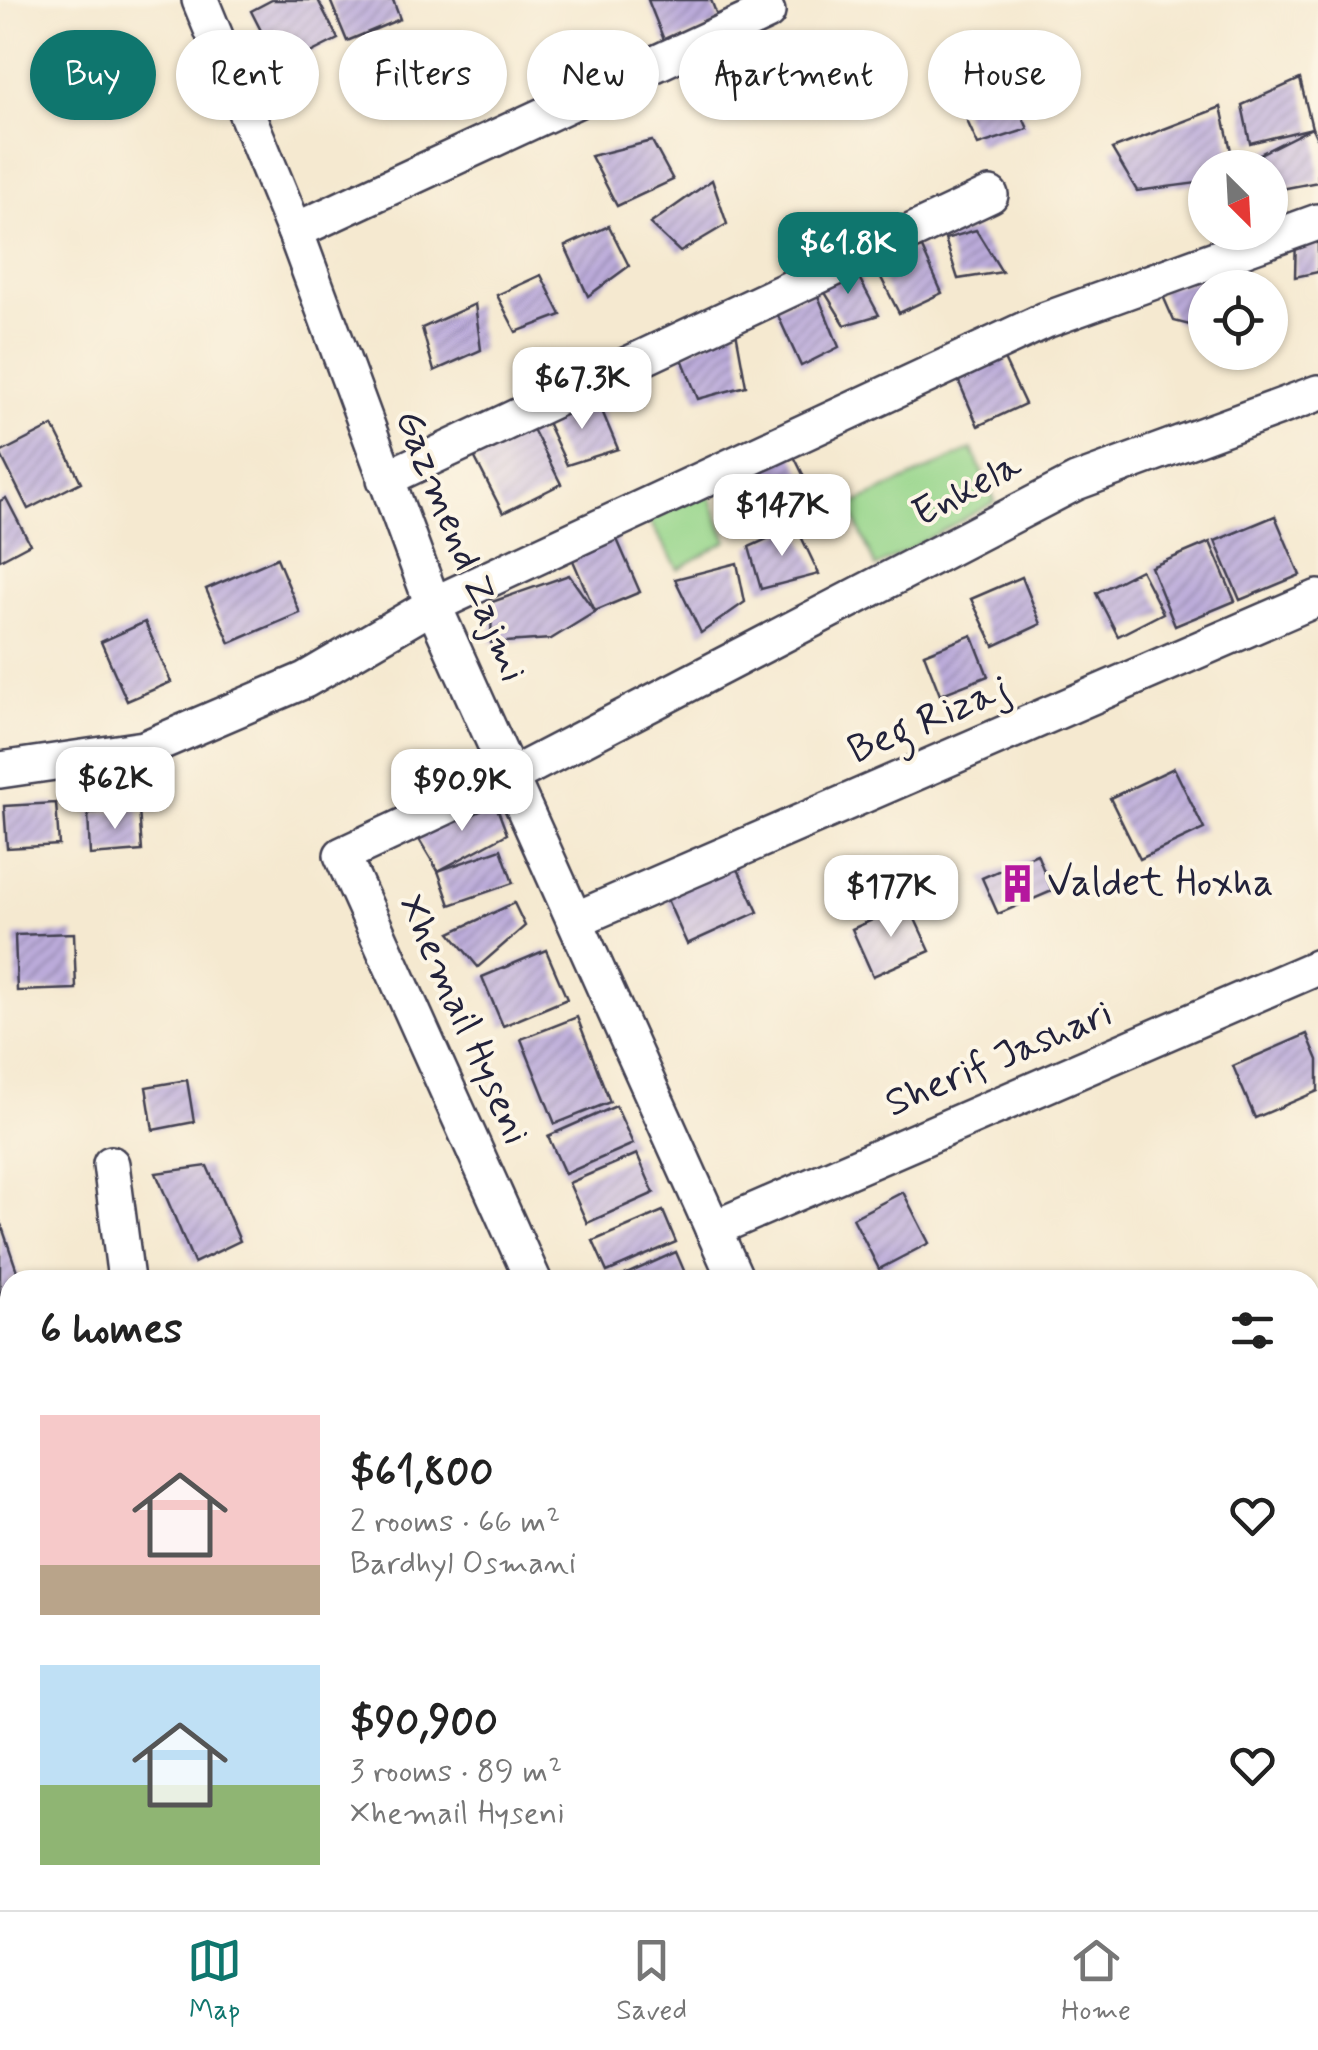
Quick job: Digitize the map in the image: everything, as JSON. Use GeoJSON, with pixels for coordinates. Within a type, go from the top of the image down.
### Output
{"type":"FeatureCollection","features":[{"type":"Feature","properties":{"kind":"street","name":"Gazmend Zajmi"},"geometry":{"type":"LineString","coordinates":[[200,0],[295,230],[433,605],[731,1270]]}},
{"type":"Feature","properties":{"kind":"street"},"geometry":{"type":"LineString","coordinates":[[295,230],[767,12]]}},
{"type":"Feature","properties":{"kind":"street"},"geometry":{"type":"LineString","coordinates":[[385,479],[990,195]]}},
{"type":"Feature","properties":{"kind":"street"},"geometry":{"type":"LineString","coordinates":[[0,770],[144,749],[305,680],[433,605],[1046,320],[1318,222]]}},
{"type":"Feature","properties":{"kind":"street","name":"Enkela"},"geometry":{"type":"LineString","coordinates":[[510,777],[1076,482],[1318,393]]}},
{"type":"Feature","properties":{"kind":"street","name":"Beg Rizaj"},"geometry":{"type":"LineString","coordinates":[[575,920],[1318,598]]}},
{"type":"Feature","properties":{"kind":"street","name":"Xhemail Hyseni"},"geometry":{"type":"LineString","coordinates":[[510,777],[342,855],[529,1270]]}},
{"type":"Feature","properties":{"kind":"street","name":"Sherif Jashari"},"geometry":{"type":"LineString","coordinates":[[713,1229],[1318,968]]}},
{"type":"Feature","properties":{"kind":"street"},"geometry":{"type":"LineString","coordinates":[[112,1164],[125,1270]]}},
{"type":"Feature","properties":{"kind":"green space"},"geometry":{"type":"Polygon","coordinates":[[[972,449],[995,502],[876,567],[849,506],[972,449]]]}},
{"type":"Feature","properties":{"kind":"green space"},"geometry":{"type":"Polygon","coordinates":[[[708,491],[727,541],[678,569],[648,519],[708,491]]]}},
{"type":"Feature","properties":{"kind":"building"},"geometry":{"type":"Polygon","coordinates":[[[272,0],[318,0],[338,39],[319,48],[319,30],[261,30],[251,11],[272,0]]]}},
{"type":"Feature","properties":{"kind":"building"},"geometry":{"type":"Polygon","coordinates":[[[330,0],[393,0],[400,19],[374,30],[342,30],[330,0]]]}},
{"type":"Feature","properties":{"kind":"building"},"geometry":{"type":"Polygon","coordinates":[[[648,0],[711,0],[720,23],[703,30],[679,30],[679,40],[666,45],[648,0]]]}},
{"type":"Feature","properties":{"kind":"building"},"geometry":{"type":"Polygon","coordinates":[[[1300,79],[1312,128],[1250,143],[1242,105],[1300,79]]]}},
{"type":"Feature","properties":{"kind":"building"},"geometry":{"type":"Polygon","coordinates":[[[1221,107],[1231,150],[1188,150],[1188,184],[1137,191],[1112,149],[1221,107]]]}},
{"type":"Feature","properties":{"kind":"building"},"geometry":{"type":"Polygon","coordinates":[[[967,120],[1024,120],[1028,129],[978,145],[967,120]]]}},
{"type":"Feature","properties":{"kind":"building"},"geometry":{"type":"Polygon","coordinates":[[[1312,128],[1318,141],[1318,182],[1288,188],[1288,150],[1268,150],[1312,128]]]}},
{"type":"Feature","properties":{"kind":"building"},"geometry":{"type":"Polygon","coordinates":[[[652,141],[673,180],[617,206],[591,156],[652,141]]]}},
{"type":"Feature","properties":{"kind":"building"},"geometry":{"type":"Polygon","coordinates":[[[712,180],[727,224],[680,252],[650,224],[712,180]]]}},
{"type":"Feature","properties":{"kind":"building"},"geometry":{"type":"Polygon","coordinates":[[[609,226],[629,266],[588,296],[565,246],[609,226]]]}},
{"type":"Feature","properties":{"kind":"building"},"geometry":{"type":"Polygon","coordinates":[[[976,230],[1002,272],[958,279],[945,239],[976,230]]]}},
{"type":"Feature","properties":{"kind":"building"},"geometry":{"type":"Polygon","coordinates":[[[1318,230],[1318,272],[1295,277],[1296,234],[1318,230]]]}},
{"type":"Feature","properties":{"kind":"building"},"geometry":{"type":"Polygon","coordinates":[[[922,248],[942,293],[899,313],[871,258],[922,248]]]}},
{"type":"Feature","properties":{"kind":"building"},"geometry":{"type":"Polygon","coordinates":[[[856,272],[879,315],[845,325],[816,278],[856,272]]]}},
{"type":"Feature","properties":{"kind":"building"},"geometry":{"type":"Polygon","coordinates":[[[541,275],[561,315],[516,332],[497,295],[541,275]]]}},
{"type":"Feature","properties":{"kind":"building"},"geometry":{"type":"Polygon","coordinates":[[[1188,282],[1188,325],[1174,321],[1160,289],[1188,282]]]}},
{"type":"Feature","properties":{"kind":"building"},"geometry":{"type":"Polygon","coordinates":[[[816,291],[839,347],[801,366],[774,307],[816,291]]]}},
{"type":"Feature","properties":{"kind":"building"},"geometry":{"type":"Polygon","coordinates":[[[475,304],[481,350],[434,371],[422,328],[475,304]]]}},
{"type":"Feature","properties":{"kind":"building"},"geometry":{"type":"Polygon","coordinates":[[[735,326],[746,386],[698,399],[681,356],[735,326]]]}},
{"type":"Feature","properties":{"kind":"building"},"geometry":{"type":"Polygon","coordinates":[[[1002,355],[1025,404],[978,426],[956,375],[1002,355]]]}},
{"type":"Feature","properties":{"kind":"building"},"geometry":{"type":"Polygon","coordinates":[[[595,394],[618,449],[567,465],[546,420],[595,394]]]}},
{"type":"Feature","properties":{"kind":"building"},"geometry":{"type":"Polygon","coordinates":[[[53,426],[81,482],[28,509],[0,453],[53,426]]]}},
{"type":"Feature","properties":{"kind":"building"},"geometry":{"type":"Polygon","coordinates":[[[532,427],[561,484],[503,513],[474,456],[532,427]]]}},
{"type":"Feature","properties":{"kind":"building"},"geometry":{"type":"Polygon","coordinates":[[[788,444],[813,495],[762,520],[744,474],[788,444]]]}},
{"type":"Feature","properties":{"kind":"building"},"geometry":{"type":"Polygon","coordinates":[[[6,498],[30,544],[0,560],[0,501],[6,498]]]}},
{"type":"Feature","properties":{"kind":"building"},"geometry":{"type":"Polygon","coordinates":[[[1275,516],[1300,575],[1240,600],[1215,541],[1275,516]]]}},
{"type":"Feature","properties":{"kind":"building"},"geometry":{"type":"Polygon","coordinates":[[[796,526],[819,574],[761,589],[749,547],[796,526]]]}},
{"type":"Feature","properties":{"kind":"building"},"geometry":{"type":"Polygon","coordinates":[[[616,537],[640,592],[595,611],[571,556],[616,537]]]}},
{"type":"Feature","properties":{"kind":"building"},"geometry":{"type":"Polygon","coordinates":[[[1210,542],[1235,601],[1175,626],[1151,567],[1210,542]]]}},
{"type":"Feature","properties":{"kind":"building"},"geometry":{"type":"Polygon","coordinates":[[[277,558],[300,613],[230,643],[206,589],[277,558]]]}},
{"type":"Feature","properties":{"kind":"building"},"geometry":{"type":"Polygon","coordinates":[[[737,563],[745,602],[701,633],[675,579],[737,563]]]}},
{"type":"Feature","properties":{"kind":"building"},"geometry":{"type":"Polygon","coordinates":[[[1141,570],[1163,613],[1118,636],[1096,593],[1141,570]]]}},
{"type":"Feature","properties":{"kind":"building"},"geometry":{"type":"Polygon","coordinates":[[[569,575],[595,612],[551,639],[491,643],[492,602],[569,575]]]}},
{"type":"Feature","properties":{"kind":"building"},"geometry":{"type":"Polygon","coordinates":[[[1022,577],[1041,624],[994,646],[971,599],[1022,577]]]}},
{"type":"Feature","properties":{"kind":"building"},"geometry":{"type":"Polygon","coordinates":[[[145,622],[171,682],[127,701],[101,642],[145,622]]]}},
{"type":"Feature","properties":{"kind":"building"},"geometry":{"type":"Polygon","coordinates":[[[972,635],[988,676],[940,695],[924,654],[972,635]]]}},
{"type":"Feature","properties":{"kind":"building"},"geometry":{"type":"Polygon","coordinates":[[[1174,768],[1204,829],[1140,859],[1110,798],[1174,768]]]}},
{"type":"Feature","properties":{"kind":"building"},"geometry":{"type":"Polygon","coordinates":[[[494,800],[507,834],[438,871],[414,831],[494,800]]]}},
{"type":"Feature","properties":{"kind":"building"},"geometry":{"type":"Polygon","coordinates":[[[56,803],[59,845],[7,848],[4,806],[56,803]]]}},
{"type":"Feature","properties":{"kind":"building"},"geometry":{"type":"Polygon","coordinates":[[[139,809],[142,851],[90,855],[88,813],[139,809]]]}},
{"type":"Feature","properties":{"kind":"building"},"geometry":{"type":"Polygon","coordinates":[[[501,849],[513,883],[450,905],[438,871],[501,849]]]}},
{"type":"Feature","properties":{"kind":"building"},"geometry":{"type":"Polygon","coordinates":[[[731,854],[758,912],[687,944],[661,886],[731,854]]]}},
{"type":"Feature","properties":{"kind":"building","name":"Valdet Hoxha"},"geometry":{"type":"Polygon","coordinates":[[[1037,854],[1052,891],[998,914],[982,878],[1037,854]]]}},
{"type":"Feature","properties":{"kind":"building"},"geometry":{"type":"Polygon","coordinates":[[[514,903],[525,926],[478,967],[450,933],[514,903]]]}},
{"type":"Feature","properties":{"kind":"building"},"geometry":{"type":"Polygon","coordinates":[[[908,904],[930,951],[873,976],[852,929],[908,904]]]}},
{"type":"Feature","properties":{"kind":"building"},"geometry":{"type":"Polygon","coordinates":[[[74,933],[76,989],[17,991],[15,935],[74,933]]]}},
{"type":"Feature","properties":{"kind":"building"},"geometry":{"type":"Polygon","coordinates":[[[546,950],[567,999],[503,1026],[482,977],[546,950]]]}},
{"type":"Feature","properties":{"kind":"building"},"geometry":{"type":"Polygon","coordinates":[[[577,1017],[610,1102],[555,1124],[521,1039],[577,1017]]]}},
{"type":"Feature","properties":{"kind":"building"},"geometry":{"type":"Polygon","coordinates":[[[1307,1034],[1318,1060],[1318,1091],[1255,1118],[1233,1066],[1307,1034]]]}},
{"type":"Feature","properties":{"kind":"building"},"geometry":{"type":"Polygon","coordinates":[[[187,1080],[194,1122],[153,1130],[146,1087],[187,1080]]]}},
{"type":"Feature","properties":{"kind":"building"},"geometry":{"type":"Polygon","coordinates":[[[616,1106],[633,1144],[565,1174],[548,1136],[616,1106]]]}},
{"type":"Feature","properties":{"kind":"building"},"geometry":{"type":"Polygon","coordinates":[[[637,1154],[654,1193],[587,1223],[569,1183],[637,1154]]]}},
{"type":"Feature","properties":{"kind":"building"},"geometry":{"type":"Polygon","coordinates":[[[207,1166],[240,1241],[194,1263],[156,1173],[207,1166]]]}},
{"type":"Feature","properties":{"kind":"building"},"geometry":{"type":"Polygon","coordinates":[[[903,1192],[929,1243],[879,1269],[853,1218],[903,1192]]]}},
{"type":"Feature","properties":{"kind":"building"},"geometry":{"type":"Polygon","coordinates":[[[663,1211],[676,1242],[606,1270],[593,1241],[663,1211]]]}},
{"type":"Feature","properties":{"kind":"building"},"geometry":{"type":"Polygon","coordinates":[[[0,1221],[17,1270],[0,1270],[0,1221]]]}},
{"type":"Feature","properties":{"kind":"building"},"geometry":{"type":"Polygon","coordinates":[[[676,1252],[684,1270],[636,1270],[676,1252]]]}},
{"type":"Feature","properties":{"kind":"place","name":"Valdet Hoxha"},"geometry":{"type":"Point","coordinates":[1017,884]}}]}
